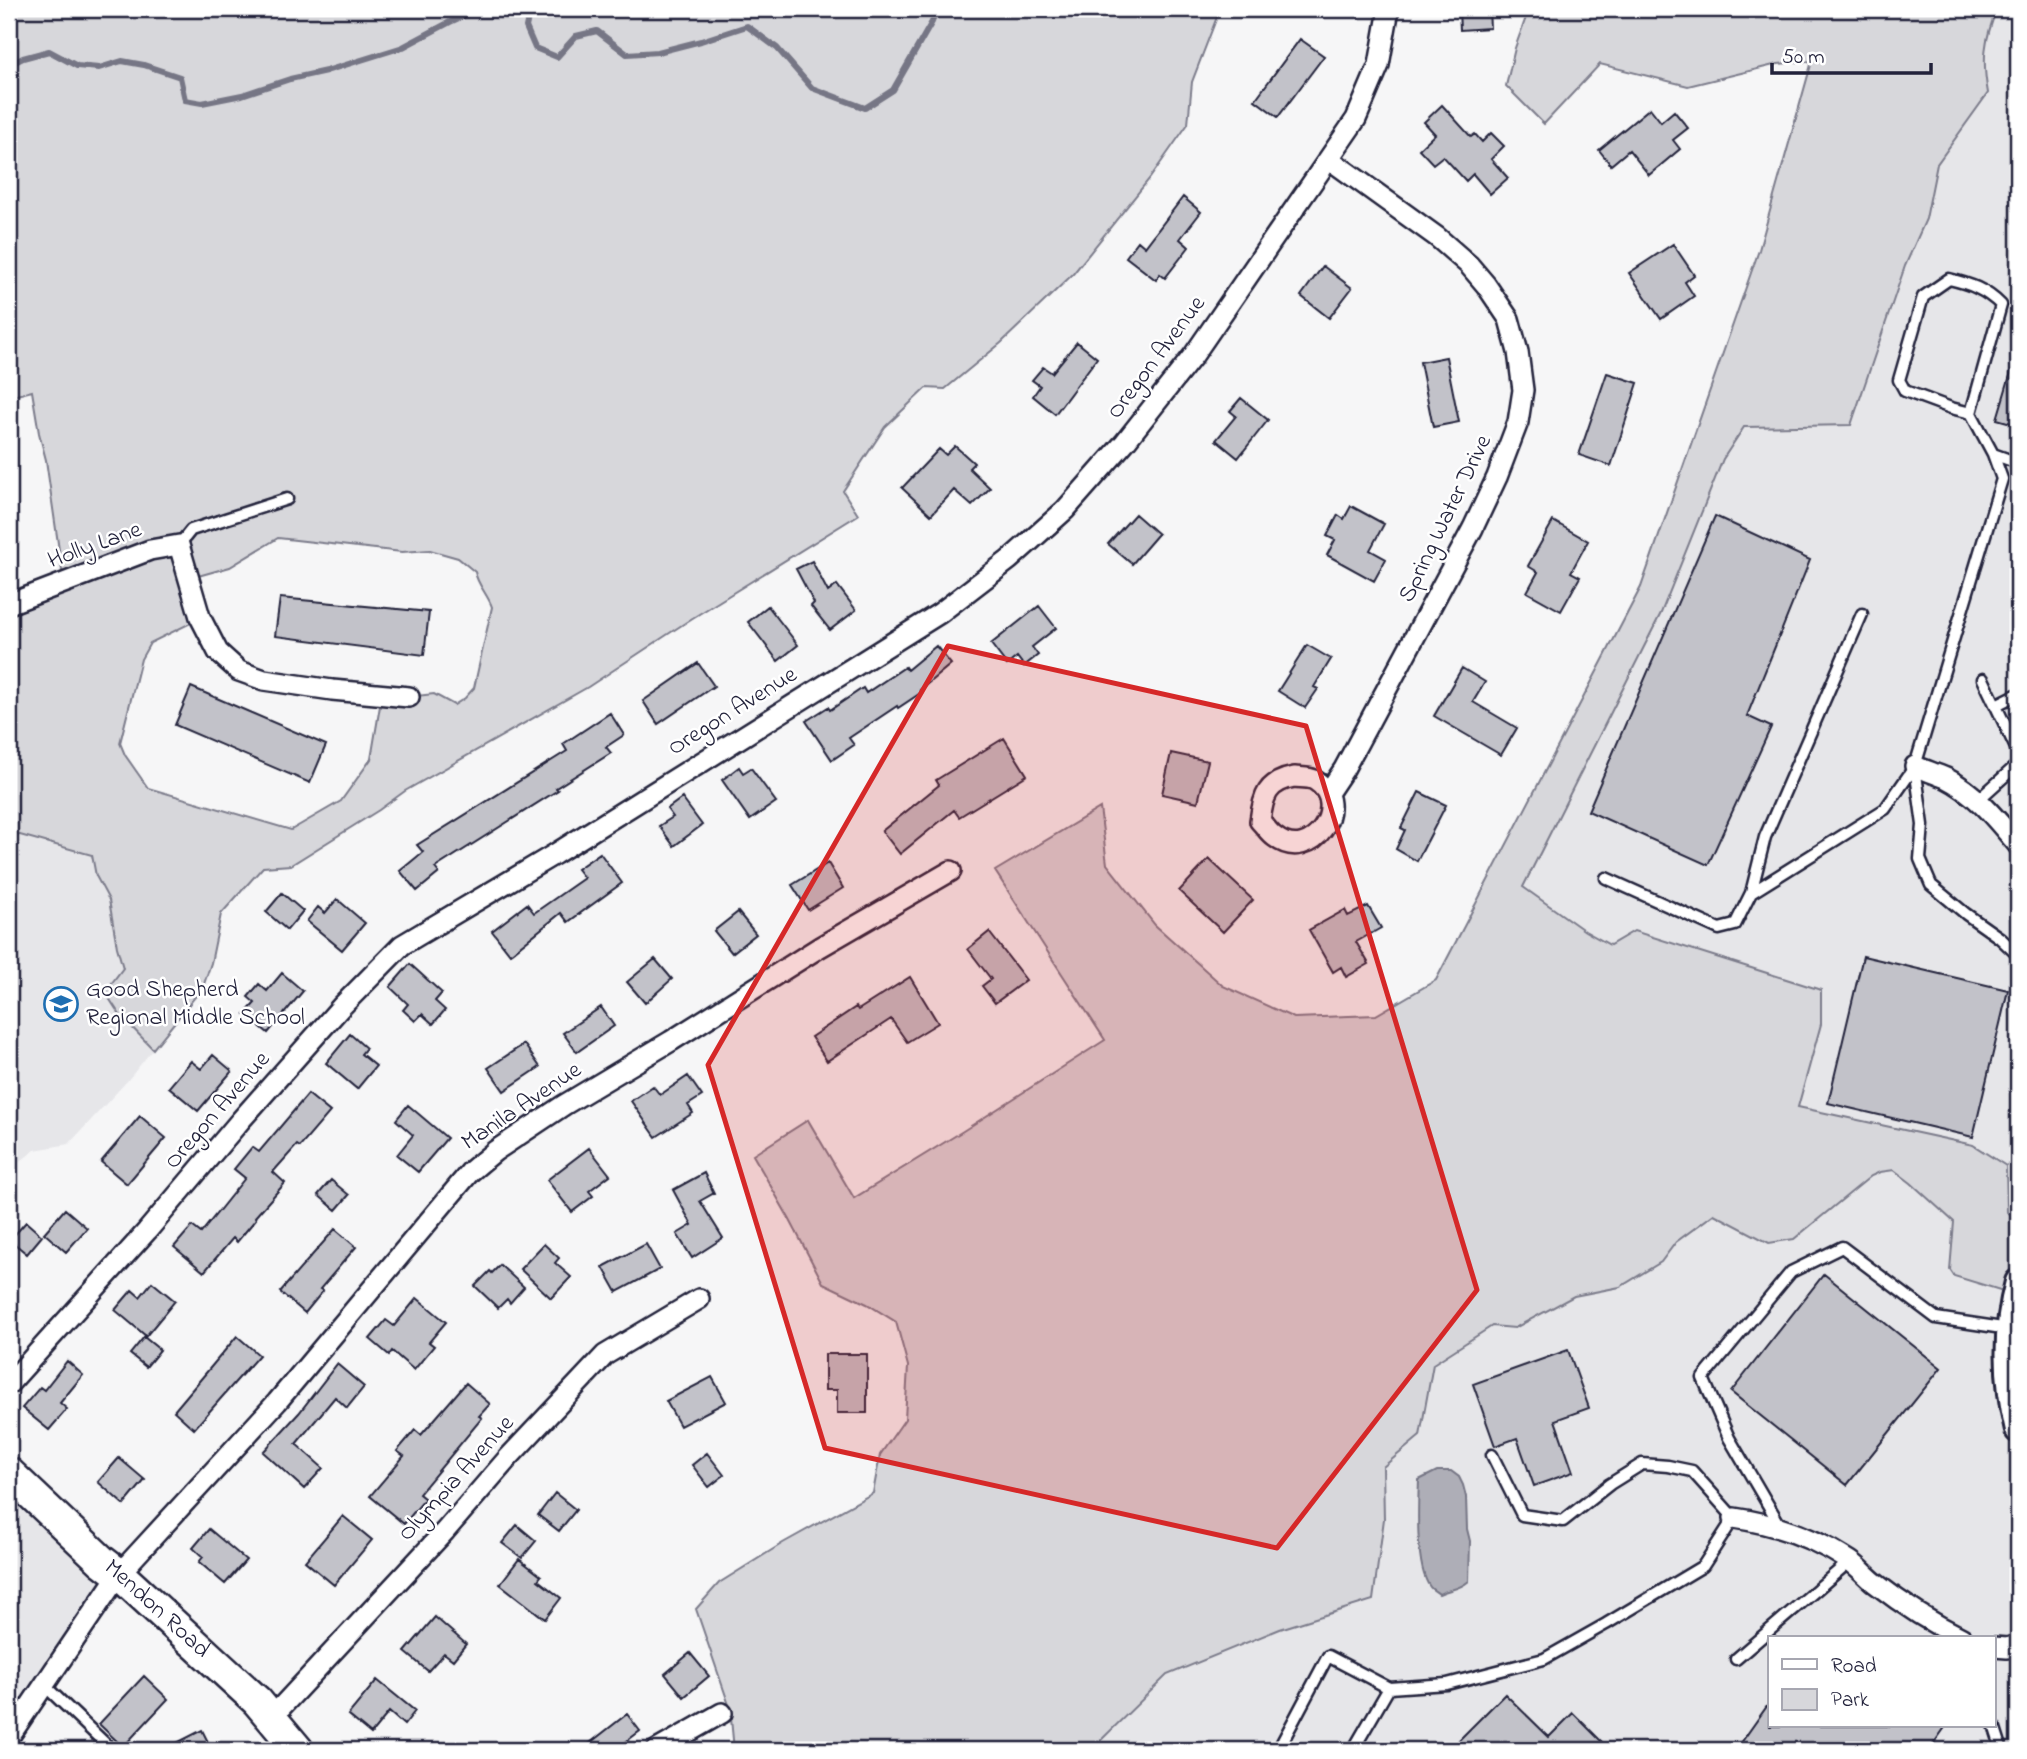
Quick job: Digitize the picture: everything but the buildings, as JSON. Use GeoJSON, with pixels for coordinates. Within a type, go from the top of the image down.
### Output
{"type":"FeatureCollection","features":[{"type":"Feature","properties":{"kind":"main road","name":"Mendon Road"},"geometry":{"type":"LineString","coordinates":[[9,1473],[272,1717],[298,1750]]}},
{"type":"Feature","properties":{"kind":"street","name":"Oregon Avenue"},"geometry":{"type":"LineString","coordinates":[[9,1384],[147,1231],[341,1007],[401,945],[555,854],[940,613],[1009,560],[1065,510],[1125,442],[1193,356],[1356,119],[1379,65],[1389,9]]}},
{"type":"Feature","properties":{"kind":"street","name":"Spring Water Drive"},"geometry":{"type":"LineString","coordinates":[[1328,793],[1344,769],[1474,528],[1518,422],[1523,390],[1518,352],[1509,319],[1486,285],[1469,265],[1437,237],[1329,159]]}},
{"type":"Feature","properties":{"kind":"street","name":"Holly Lane"},"geometry":{"type":"LineString","coordinates":[[9,604],[150,550],[179,545],[200,617],[218,652],[239,671],[264,680],[410,697]]}},
{"type":"Feature","properties":{"kind":"street"},"geometry":{"type":"LineString","coordinates":[[1915,766],[1947,779],[1989,810],[2018,845]]}},
{"type":"Feature","properties":{"kind":"street","name":"Manila Avenue"},"geometry":{"type":"LineString","coordinates":[[9,1737],[118,1574],[277,1402],[470,1172],[495,1151],[564,1105],[820,947],[951,871]]}},
{"type":"Feature","properties":{"kind":"street"},"geometry":{"type":"LineString","coordinates":[[2018,1282],[2010,1329],[2008,1369],[2018,1430]]}},
{"type":"Feature","properties":{"kind":"street","name":"Olympia Avenue"},"geometry":{"type":"LineString","coordinates":[[272,1717],[605,1354],[699,1299]]}},
{"type":"Feature","properties":{"kind":"street"},"geometry":{"type":"LineString","coordinates":[[1734,1518],[1782,1528],[1826,1547],[1850,1561],[1918,1614],[1958,1636]]}},
{"type":"Feature","properties":{"kind":"street"},"geometry":{"type":"LineString","coordinates":[[1996,1647],[2018,1645]]}},
{"type":"Feature","properties":{"kind":"street"},"geometry":{"type":"LineString","coordinates":[[657,1750],[722,1713]]}},
{"type":"Feature","properties":{"kind":"lane"},"geometry":{"type":"LineString","coordinates":[[1751,893],[1885,809],[1915,766],[2002,479],[1993,454],[1971,413],[2001,305],[1991,294],[1975,285],[1948,279],[1923,297],[1899,380],[1905,391],[1971,413]]}},
{"type":"Feature","properties":{"kind":"lane"},"geometry":{"type":"LineString","coordinates":[[1993,454],[2018,463]]}},
{"type":"Feature","properties":{"kind":"lane"},"geometry":{"type":"LineString","coordinates":[[179,545],[191,530],[287,499]]}},
{"type":"Feature","properties":{"kind":"lane"},"geometry":{"type":"LineString","coordinates":[[1606,878],[1719,929],[1735,925],[1751,893],[1765,837],[1861,614]]}},
{"type":"Feature","properties":{"kind":"lane"},"geometry":{"type":"LineString","coordinates":[[1983,679],[2018,752]]}},
{"type":"Feature","properties":{"kind":"lane"},"geometry":{"type":"LineString","coordinates":[[1996,705],[2018,694]]}},
{"type":"Feature","properties":{"kind":"lane"},"geometry":{"type":"LineString","coordinates":[[1977,801],[2018,764]]}},
{"type":"Feature","properties":{"kind":"lane"},"geometry":{"type":"LineString","coordinates":[[1915,766],[1923,825],[1920,859],[1931,885],[2018,955]]}},
{"type":"Feature","properties":{"kind":"lane"},"geometry":{"type":"LineString","coordinates":[[1782,1528],[1729,1438],[1703,1378],[1791,1272],[1842,1247],[1936,1318],[2010,1329]]}},
{"type":"Feature","properties":{"kind":"lane"},"geometry":{"type":"LineString","coordinates":[[1278,1750],[1328,1656],[1389,1688],[1447,1684],[1544,1659],[1703,1566],[1734,1518],[1692,1471],[1642,1464],[1610,1484],[1563,1521],[1522,1515],[1492,1455]]}},
{"type":"Feature","properties":{"kind":"lane"},"geometry":{"type":"LineString","coordinates":[[1737,1659],[1850,1561]]}},
{"type":"Feature","properties":{"kind":"lane"},"geometry":{"type":"LineString","coordinates":[[44,1685],[112,1750]]}},
{"type":"Feature","properties":{"kind":"lane"},"geometry":{"type":"LineString","coordinates":[[1353,1750],[1389,1688]]}},
{"type":"Feature","properties":{"kind":"lane"},"geometry":{"type":"LineString","coordinates":[[1995,1728],[2002,1750]]}},
{"type":"Feature","properties":{"kind":"highlighted area"},"geometry":{"type":"Polygon","coordinates":[[[948,646],[1306,726],[1477,1290],[1277,1548],[825,1448],[708,1065],[948,646]]]}},
{"type":"Feature","properties":{"kind":"shaded area"},"geometry":{"type":"Polygon","coordinates":[[[1997,9],[2018,9],[2018,1219],[2007,1212],[2006,1166],[1892,1127],[1798,1107],[1821,1024],[1611,945],[1585,931],[1523,887],[1661,613],[1723,459],[1744,427],[1851,425],[1906,266],[1926,219],[1937,164],[1988,93],[1984,70],[1987,34],[1997,9]]]}},
{"type":"Feature","properties":{"kind":"shaded area","name":"Good Shepherd Regional Middle School"},"geometry":{"type":"Polygon","coordinates":[[[9,832],[92,855],[96,876],[109,900],[117,947],[124,968],[120,1015],[153,1049],[69,1144],[35,1150],[9,1170],[9,832]]]}},
{"type":"Feature","properties":{"kind":"shaded area"},"geometry":{"type":"Polygon","coordinates":[[[1894,1170],[1954,1222],[1950,1270],[1954,1276],[2010,1292],[2018,1400],[2018,1750],[1091,1750],[1167,1675],[1280,1629],[1372,1600],[1384,1519],[1383,1466],[1420,1436],[1433,1364],[1492,1326],[1515,1328],[1574,1296],[1620,1287],[1661,1262],[1676,1242],[1714,1214],[1769,1243],[1794,1239],[1871,1176],[1894,1170]]]}},
{"type":"Feature","properties":{"kind":"shaded area"},"geometry":{"type":"Polygon","coordinates":[[[1437,1471],[1451,1471],[1459,1477],[1463,1485],[1470,1541],[1469,1581],[1439,1594],[1425,1578],[1418,1520],[1419,1480],[1437,1471]]]}},
{"type":"Feature","properties":{"kind":"shaded area"},"geometry":{"type":"Polygon","coordinates":[[[9,1482],[127,1587],[9,1747],[9,1482]]]}},
{"type":"Feature","properties":{"kind":"green space"},"geometry":{"type":"Polygon","coordinates":[[[9,9],[1220,9],[1192,82],[1188,124],[1150,178],[1073,274],[1001,343],[945,389],[926,388],[885,427],[843,491],[858,515],[588,687],[405,791],[291,865],[263,867],[221,914],[203,987],[153,1049],[120,1015],[105,992],[123,968],[109,900],[96,876],[92,855],[9,832],[9,602],[63,578],[46,460],[32,391],[9,397],[9,9]],[[278,538],[230,567],[191,578],[195,621],[150,643],[141,659],[120,743],[148,788],[291,830],[341,801],[371,759],[381,700],[434,694],[454,705],[465,698],[474,688],[492,607],[475,572],[458,558],[430,550],[402,552],[278,538]]]}},
{"type":"Feature","properties":{"kind":"green space"},"geometry":{"type":"Polygon","coordinates":[[[1529,9],[1997,9],[1985,50],[1988,93],[1937,164],[1926,219],[1905,266],[1851,425],[1744,427],[1723,459],[1661,613],[1523,887],[1585,931],[1610,945],[1634,931],[1821,990],[1821,1024],[1798,1107],[1973,1145],[2006,1166],[2007,1212],[2018,1219],[2018,1400],[2010,1293],[1954,1276],[1950,1270],[1954,1222],[1894,1170],[1871,1176],[1794,1239],[1769,1243],[1714,1214],[1676,1242],[1661,1262],[1620,1287],[1574,1296],[1515,1328],[1492,1326],[1433,1364],[1420,1436],[1383,1467],[1384,1519],[1373,1600],[1280,1629],[1167,1675],[1091,1750],[734,1750],[730,1708],[696,1609],[719,1583],[783,1543],[873,1493],[880,1455],[905,1419],[908,1366],[896,1322],[867,1304],[823,1283],[753,1155],[808,1120],[854,1198],[1105,1040],[995,871],[1100,808],[1107,864],[1155,925],[1223,986],[1294,1018],[1376,1015],[1436,980],[1641,587],[1759,250],[1812,61],[1778,64],[1688,86],[1600,64],[1544,124],[1506,86],[1515,48],[1529,9]]]}},
{"type":"Feature","properties":{"kind":"waterway"},"geometry":{"type":"LineString","coordinates":[[9,65],[49,51],[77,66],[99,68],[122,61],[144,65],[180,77],[185,100],[202,103],[242,95],[403,47],[479,9]]}},
{"type":"Feature","properties":{"kind":"waterway"},"geometry":{"type":"LineString","coordinates":[[530,9],[526,27],[535,48],[557,57],[576,36],[597,31],[627,54],[658,52],[747,26],[777,48],[812,88],[865,108],[893,90],[937,9]]}},
{"type":"Feature","properties":{"kind":"place","name":"Good Shepherd Regional Middle School"},"geometry":{"type":"Point","coordinates":[61,1004]}}]}
